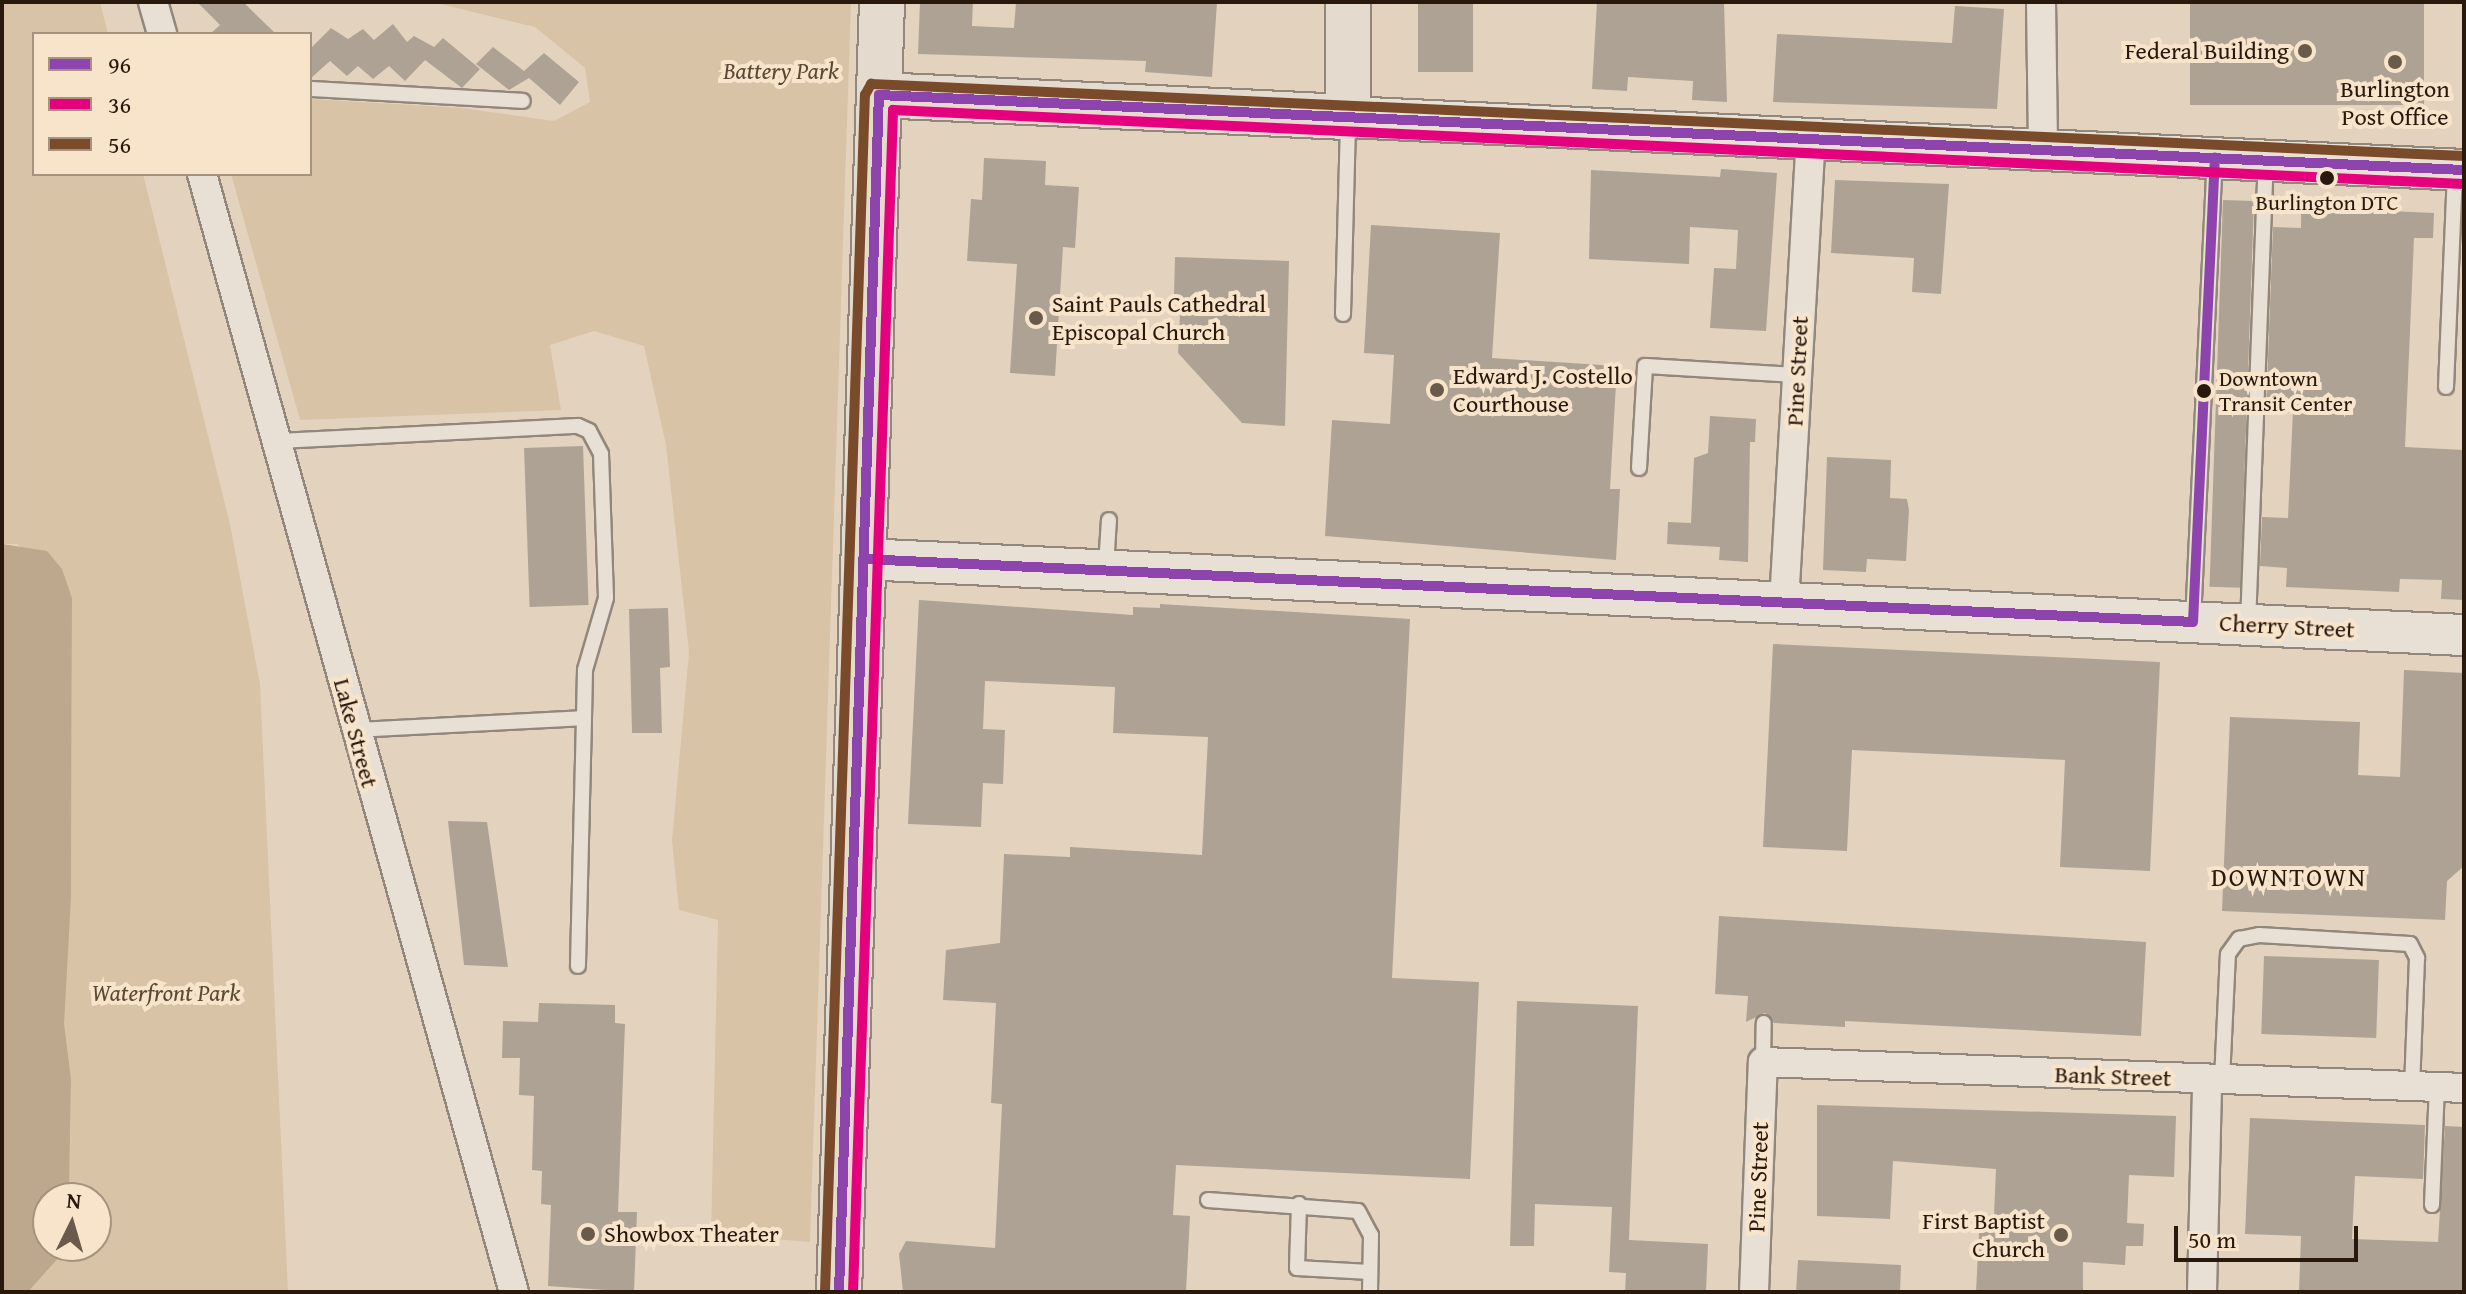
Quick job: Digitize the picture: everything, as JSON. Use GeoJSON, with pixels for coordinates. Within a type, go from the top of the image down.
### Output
{"type":"FeatureCollection","features":[{"type":"Feature","properties":{"kind":"main road"},"geometry":{"type":"LineString","coordinates":[[839,1292],[882,2]]}},
{"type":"Feature","properties":{"kind":"main road"},"geometry":{"type":"LineString","coordinates":[[879,95],[1348,117],[1348,2]]}},
{"type":"Feature","properties":{"kind":"street"},"geometry":{"type":"LineString","coordinates":[[153,2],[161,32]]}},
{"type":"Feature","properties":{"kind":"street"},"geometry":{"type":"LineString","coordinates":[[2041,2],[2043,151]]}},
{"type":"Feature","properties":{"kind":"street"},"geometry":{"type":"LineString","coordinates":[[1348,117],[2460,169]]}},
{"type":"Feature","properties":{"kind":"street","name":"Pine Street"},"geometry":{"type":"LineString","coordinates":[[1784,603],[1811,140]]}},
{"type":"Feature","properties":{"kind":"street","name":"Lake Street"},"geometry":{"type":"LineString","coordinates":[[203,176],[279,441],[293,510],[514,1292]]}},
{"type":"Feature","properties":{"kind":"street","name":"Cherry Street"},"geometry":{"type":"LineString","coordinates":[[863,559],[2464,635]]}},
{"type":"Feature","properties":{"kind":"street","name":"Pine Street"},"geometry":{"type":"LineString","coordinates":[[1754,1292],[1763,1062]]}},
{"type":"Feature","properties":{"kind":"street","name":"Bank Street"},"geometry":{"type":"LineString","coordinates":[[1763,1062],[2438,1087]]}},
{"type":"Feature","properties":{"kind":"street"},"geometry":{"type":"LineString","coordinates":[[2202,1292],[2215,1080]]}},
{"type":"Feature","properties":{"kind":"lane"},"geometry":{"type":"LineString","coordinates":[[312,89],[523,101]]}},
{"type":"Feature","properties":{"kind":"lane"},"geometry":{"type":"LineString","coordinates":[[1343,314],[1348,117]]}},
{"type":"Feature","properties":{"kind":"lane"},"geometry":{"type":"LineString","coordinates":[[2193,622],[2215,158]]}},
{"type":"Feature","properties":{"kind":"lane"},"geometry":{"type":"LineString","coordinates":[[2248,624],[2266,161]]}},
{"type":"Feature","properties":{"kind":"lane"},"geometry":{"type":"LineString","coordinates":[[2446,387],[2457,315],[2460,169]]}},
{"type":"Feature","properties":{"kind":"lane"},"geometry":{"type":"LineString","coordinates":[[1639,468],[1645,366],[1797,375]]}},
{"type":"Feature","properties":{"kind":"lane"},"geometry":{"type":"LineString","coordinates":[[279,441],[578,426],[589,431],[601,454],[606,598],[585,670],[585,821],[578,966]]}},
{"type":"Feature","properties":{"kind":"lane"},"geometry":{"type":"LineString","coordinates":[[1106,571],[1109,520]]}},
{"type":"Feature","properties":{"kind":"lane"},"geometry":{"type":"LineString","coordinates":[[355,730],[584,718]]}},
{"type":"Feature","properties":{"kind":"lane"},"geometry":{"type":"LineString","coordinates":[[2215,1080],[2228,954],[2239,939],[2259,935],[2410,944],[2417,958],[2438,1087],[2432,1205]]}},
{"type":"Feature","properties":{"kind":"lane"},"geometry":{"type":"LineString","coordinates":[[1763,1062],[1764,1023]]}},
{"type":"Feature","properties":{"kind":"lane"},"geometry":{"type":"LineString","coordinates":[[1208,1200],[1299,1204],[1358,1211],[1369,1227],[1370,1292]]}},
{"type":"Feature","properties":{"kind":"lane"},"geometry":{"type":"LineString","coordinates":[[1299,1204],[1297,1268],[1370,1272]]}},
{"type":"Feature","properties":{"kind":"green space","name":"Waterfront Park"},"geometry":{"type":"Polygon","coordinates":[[[2,2],[100,2],[108,32],[32,32],[32,176],[143,176],[230,524],[260,684],[288,1292],[28,1292],[54,1262],[112,1262],[112,1182],[69,1182],[71,1079],[52,956],[67,952],[71,898],[72,598],[17,544],[2,544],[2,2]]]}},
{"type":"Feature","properties":{"kind":"green space","name":"Battery Park"},"geometry":{"type":"Polygon","coordinates":[[[432,2],[851,2],[810,1242],[711,1234],[718,920],[679,910],[672,841],[689,652],[666,445],[644,346],[594,331],[550,345],[561,410],[300,420],[232,176],[312,176],[312,99],[462,108],[554,121],[590,102],[585,68],[535,27],[432,2]]]}},
{"type":"Feature","properties":{"kind":"shaded area"},"geometry":{"type":"Polygon","coordinates":[[[2,544],[47,551],[62,569],[72,598],[71,898],[64,1024],[71,1079],[69,1182],[32,1182],[32,1262],[55,1262],[28,1292],[2,1292],[2,544]]]}},
{"type":"Feature","properties":{"kind":"building"},"geometry":{"type":"Polygon","coordinates":[[[197,2],[243,2],[274,32],[212,32],[220,25],[197,2]]]}},
{"type":"Feature","properties":{"kind":"building"},"geometry":{"type":"Polygon","coordinates":[[[920,2],[973,2],[972,26],[1014,28],[1016,2],[1217,2],[1212,77],[1145,72],[1146,61],[918,54],[920,2]]]}},
{"type":"Feature","properties":{"kind":"building"},"geometry":{"type":"Polygon","coordinates":[[[1418,2],[1473,2],[1473,72],[1418,72],[1418,2]]]}},
{"type":"Feature","properties":{"kind":"building"},"geometry":{"type":"Polygon","coordinates":[[[1597,2],[1724,2],[1727,102],[1692,100],[1693,81],[1628,77],[1627,91],[1592,89],[1597,2]]]}},
{"type":"Feature","properties":{"kind":"building","name":"Federal Building"},"geometry":{"type":"Polygon","coordinates":[[[2190,2],[2424,2],[2424,105],[2190,105],[2190,2]]]}},
{"type":"Feature","properties":{"kind":"building"},"geometry":{"type":"Polygon","coordinates":[[[1955,6],[2004,9],[1997,109],[1773,102],[1777,34],[1952,43],[1955,6]]]}},
{"type":"Feature","properties":{"kind":"building"},"geometry":{"type":"Polygon","coordinates":[[[393,24],[407,42],[414,36],[434,47],[443,38],[480,69],[462,88],[425,60],[405,81],[389,66],[373,79],[358,66],[347,76],[330,61],[312,77],[312,47],[331,28],[348,39],[363,29],[374,40],[393,24]]]}},
{"type":"Feature","properties":{"kind":"building"},"geometry":{"type":"Polygon","coordinates":[[[493,47],[524,71],[544,53],[579,82],[560,105],[529,78],[509,90],[476,64],[493,47]]]}},
{"type":"Feature","properties":{"kind":"building","name":"Saint Pauls Cathedral Episcopal Church"},"geometry":{"type":"Polygon","coordinates":[[[984,158],[1046,161],[1045,185],[1079,187],[1075,248],[1063,247],[1055,376],[1010,373],[1017,264],[967,261],[971,199],[982,200],[984,158]]]}},
{"type":"Feature","properties":{"kind":"building"},"geometry":{"type":"Polygon","coordinates":[[[1721,169],[1777,173],[1766,331],[1710,328],[1714,268],[1736,269],[1738,230],[1690,227],[1689,264],[1589,259],[1591,170],[1720,177],[1721,169]]]}},
{"type":"Feature","properties":{"kind":"building"},"geometry":{"type":"Polygon","coordinates":[[[1835,180],[1949,184],[1941,294],[1912,292],[1914,258],[1831,253],[1835,180]]]}},
{"type":"Feature","properties":{"kind":"building"},"geometry":{"type":"Polygon","coordinates":[[[2223,200],[2254,201],[2240,588],[2209,587],[2223,200]]]}},
{"type":"Feature","properties":{"kind":"building"},"geometry":{"type":"Polygon","coordinates":[[[2301,207],[2434,213],[2433,238],[2414,238],[2405,447],[2464,450],[2464,600],[2441,599],[2442,580],[2400,579],[2399,592],[2286,587],[2287,568],[2260,566],[2262,517],[2288,518],[2293,411],[2266,410],[2273,227],[2301,228],[2301,207]]]}},
{"type":"Feature","properties":{"kind":"building","name":"Edward J. Costello Courthouse"},"geometry":{"type":"Polygon","coordinates":[[[1371,225],[1500,233],[1492,358],[1617,366],[1610,489],[1620,489],[1616,560],[1325,536],[1332,420],[1390,424],[1394,355],[1364,353],[1371,225]]]}},
{"type":"Feature","properties":{"kind":"building"},"geometry":{"type":"Polygon","coordinates":[[[1175,257],[1289,261],[1285,426],[1242,423],[1178,353],[1181,295],[1174,295],[1175,257]]]}},
{"type":"Feature","properties":{"kind":"building"},"geometry":{"type":"Polygon","coordinates":[[[1710,416],[1756,419],[1755,442],[1750,442],[1748,562],[1719,560],[1720,547],[1667,544],[1668,522],[1691,523],[1694,458],[1708,453],[1710,416]]]}},
{"type":"Feature","properties":{"kind":"building"},"geometry":{"type":"Polygon","coordinates":[[[583,446],[589,605],[530,607],[524,448],[583,446]]]}},
{"type":"Feature","properties":{"kind":"building"},"geometry":{"type":"Polygon","coordinates":[[[1827,457],[1891,460],[1890,498],[1907,499],[1909,510],[1906,561],[1867,559],[1866,572],[1823,570],[1827,457]]]}},
{"type":"Feature","properties":{"kind":"building"},"geometry":{"type":"Polygon","coordinates":[[[919,600],[1133,615],[1133,607],[1160,608],[1160,604],[1410,619],[1392,978],[1479,982],[1470,1179],[1176,1165],[1173,1215],[1190,1216],[1186,1292],[903,1292],[899,1254],[906,1241],[995,1248],[1002,1104],[991,1103],[996,1003],[943,1000],[946,950],[1000,943],[1004,854],[1070,857],[1070,847],[1202,855],[1208,737],[1113,733],[1115,687],[985,681],[983,729],[1005,730],[1003,784],[983,783],[981,827],[908,824],[919,600]]]}},
{"type":"Feature","properties":{"kind":"building"},"geometry":{"type":"Polygon","coordinates":[[[668,608],[670,667],[660,668],[662,733],[632,733],[629,609],[668,608]]]}},
{"type":"Feature","properties":{"kind":"building"},"geometry":{"type":"Polygon","coordinates":[[[1773,644],[2160,662],[2150,871],[2060,867],[2065,760],[1852,750],[1847,851],[1763,847],[1773,644]]]}},
{"type":"Feature","properties":{"kind":"building"},"geometry":{"type":"Polygon","coordinates":[[[2404,670],[2464,673],[2464,866],[2447,881],[2445,920],[2222,911],[2230,717],[2360,722],[2358,775],[2400,777],[2404,670]]]}},
{"type":"Feature","properties":{"kind":"building"},"geometry":{"type":"Polygon","coordinates":[[[448,821],[487,822],[508,967],[464,965],[448,821]]]}},
{"type":"Feature","properties":{"kind":"building"},"geometry":{"type":"Polygon","coordinates":[[[1719,916],[2146,942],[2141,1036],[1845,1021],[1845,1027],[1774,1023],[1765,1013],[1746,1022],[1748,996],[1715,994],[1719,916]]]}},
{"type":"Feature","properties":{"kind":"building"},"geometry":{"type":"Polygon","coordinates":[[[2264,956],[2379,960],[2376,1038],[2261,1034],[2264,956]]]}},
{"type":"Feature","properties":{"kind":"building"},"geometry":{"type":"Polygon","coordinates":[[[1517,1001],[1638,1006],[1629,1240],[1708,1244],[1706,1292],[1625,1292],[1626,1273],[1609,1272],[1612,1207],[1535,1204],[1534,1246],[1510,1246],[1517,1001]]]}},
{"type":"Feature","properties":{"kind":"building"},"geometry":{"type":"Polygon","coordinates":[[[539,1003],[615,1005],[615,1023],[625,1024],[618,1212],[637,1212],[634,1292],[548,1286],[551,1205],[541,1204],[542,1171],[532,1170],[534,1096],[519,1095],[520,1058],[502,1058],[503,1021],[538,1022],[539,1003]]]}},
{"type":"Feature","properties":{"kind":"building"},"geometry":{"type":"Polygon","coordinates":[[[1817,1105],[2176,1116],[2174,1177],[2129,1175],[2127,1223],[2144,1224],[2143,1246],[2126,1246],[2125,1265],[2083,1262],[2083,1292],[1976,1292],[1980,1214],[1994,1215],[1996,1169],[1893,1161],[1890,1219],[1817,1216],[1817,1105]]]}},
{"type":"Feature","properties":{"kind":"building"},"geometry":{"type":"Polygon","coordinates":[[[2250,1118],[2425,1125],[2423,1179],[2355,1176],[2352,1239],[2438,1242],[2445,1126],[2464,1127],[2464,1292],[2299,1292],[2301,1236],[2245,1234],[2250,1118]]]}},
{"type":"Feature","properties":{"kind":"building"},"geometry":{"type":"Polygon","coordinates":[[[1798,1260],[1901,1265],[1900,1292],[1796,1292],[1798,1260]]]}},
{"type":"Feature","properties":{"kind":"transit line","name":"56"},"geometry":{"type":"LineString","coordinates":[[825,1292],[865,95],[871,84],[2464,156]]}},
{"type":"Feature","properties":{"kind":"transit line","name":"96"},"geometry":{"type":"LineString","coordinates":[[839,1292],[879,95],[2464,170]]}},
{"type":"Feature","properties":{"kind":"transit line","name":"36"},"geometry":{"type":"LineString","coordinates":[[853,1292],[893,110],[2463,184]]}},
{"type":"Feature","properties":{"kind":"transit line","name":"96"},"geometry":{"type":"LineString","coordinates":[[863,559],[2193,622],[2215,158]]}},
{"type":"Feature","properties":{"kind":"place","name":"Federal Building"},"geometry":{"type":"Point","coordinates":[2305,51]}},
{"type":"Feature","properties":{"kind":"place","name":"Burlington Post Office"},"geometry":{"type":"Point","coordinates":[2395,62]}},
{"type":"Feature","properties":{"kind":"place","name":"Burlington DTC"},"geometry":{"type":"Point","coordinates":[2327,178]}},
{"type":"Feature","properties":{"kind":"place","name":"Saint Pauls Cathedral Episcopal Church"},"geometry":{"type":"Point","coordinates":[1036,318]}},
{"type":"Feature","properties":{"kind":"place","name":"Edward J. Costello Courthouse"},"geometry":{"type":"Point","coordinates":[1437,390]}},
{"type":"Feature","properties":{"kind":"place","name":"Downtown Transit Center"},"geometry":{"type":"Point","coordinates":[2204,391]}},
{"type":"Feature","properties":{"kind":"place","name":"Showbox Theater"},"geometry":{"type":"Point","coordinates":[588,1234]}},
{"type":"Feature","properties":{"kind":"place","name":"First Baptist Church"},"geometry":{"type":"Point","coordinates":[2061,1235]}},
{"type":"Feature","properties":{"kind":"district","name":"DOWNTOWN"},"geometry":{"type":"Point","coordinates":[2289,877]}}]}
